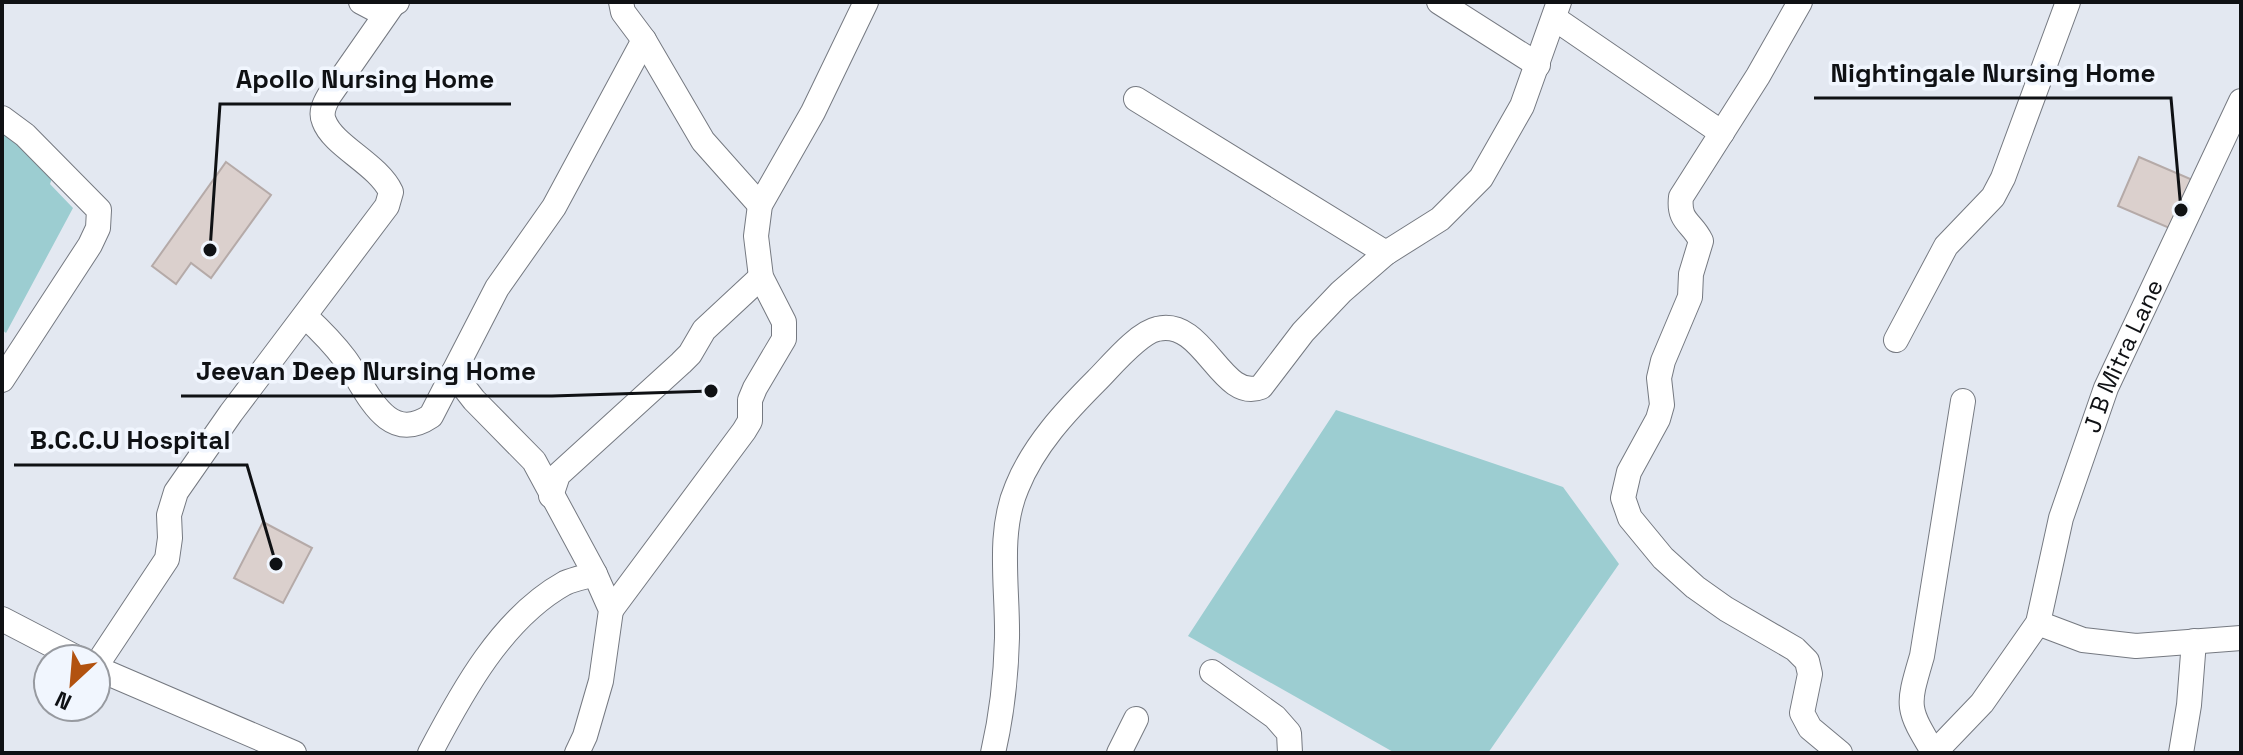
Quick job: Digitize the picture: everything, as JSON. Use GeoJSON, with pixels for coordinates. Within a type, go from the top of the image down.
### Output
{"type":"FeatureCollection","features":[{"type":"Feature","properties":{"kind":"street"},"geometry":{"type":"LineString","coordinates":[[361,2],[380,12],[394,5]]}},
{"type":"Feature","properties":{"kind":"street"},"geometry":{"type":"LineString","coordinates":[[621,2],[623,12],[644,40],[703,141],[760,205]]}},
{"type":"Feature","properties":{"kind":"street"},"geometry":{"type":"LineString","coordinates":[[577,753],[601,681],[611,610],[750,421],[750,400],[784,339],[784,322],[761,277],[756,236],[760,205],[813,112],[866,2]]}},
{"type":"Feature","properties":{"kind":"street"},"geometry":{"type":"LineString","coordinates":[[1439,2],[1538,65]]}},
{"type":"Feature","properties":{"kind":"street"},"geometry":{"type":"LineString","coordinates":[[1800,2],[1758,76],[1681,197],[1679,210],[1685,221],[1697,231],[1701,241],[1691,274],[1690,297],[1663,361],[1659,378],[1662,405],[1658,419],[1629,472],[1623,498],[1630,518],[1663,558],[1695,587],[1795,649],[1807,661],[1810,674],[1802,713],[1810,728],[1840,753]]}},
{"type":"Feature","properties":{"kind":"street"},"geometry":{"type":"LineString","coordinates":[[1896,340],[1946,246],[1993,197],[2003,178],[2068,2]]}},
{"type":"Feature","properties":{"kind":"street"},"geometry":{"type":"LineString","coordinates":[[112,643],[167,559],[169,515],[176,492],[231,413],[387,206],[391,192],[385,180],[332,132],[323,120],[323,107],[394,5]]}},
{"type":"Feature","properties":{"kind":"street"},"geometry":{"type":"LineString","coordinates":[[993,753],[1004,704],[1007,638],[1005,533],[1016,488],[1036,449],[1074,403],[1135,343],[1156,329],[1179,329],[1241,388],[1252,390],[1261,387],[1303,332],[1341,292],[1386,253],[1440,219],[1481,178],[1522,106],[1556,10],[1722,133]]}},
{"type":"Feature","properties":{"kind":"street"},"geometry":{"type":"LineString","coordinates":[[306,317],[348,362],[364,393],[381,413],[401,424],[417,425],[431,416],[497,288],[554,207],[644,40]]}},
{"type":"Feature","properties":{"kind":"street"},"geometry":{"type":"LineString","coordinates":[[1136,99],[1386,253]]}},
{"type":"Feature","properties":{"kind":"street","name":"J B Mitra Lane"},"geometry":{"type":"LineString","coordinates":[[2038,623],[2061,518],[2106,388],[2241,101]]}},
{"type":"Feature","properties":{"kind":"street"},"geometry":{"type":"LineString","coordinates":[[2,118],[25,135],[99,210],[98,228],[90,245],[2,380]]}},
{"type":"Feature","properties":{"kind":"street"},"geometry":{"type":"LineString","coordinates":[[551,496],[558,475],[681,363],[704,330],[761,277]]}},
{"type":"Feature","properties":{"kind":"street"},"geometry":{"type":"LineString","coordinates":[[453,373],[474,400],[534,461],[611,610]]}},
{"type":"Feature","properties":{"kind":"street"},"geometry":{"type":"LineString","coordinates":[[1963,401],[1922,656],[1911,695],[1912,717],[1934,753],[1982,703],[2038,623],[2083,640],[2136,646],[2241,638]]}},
{"type":"Feature","properties":{"kind":"street"},"geometry":{"type":"LineString","coordinates":[[430,753],[466,685],[500,641],[535,605],[566,583],[595,574]]}},
{"type":"Feature","properties":{"kind":"street"},"geometry":{"type":"LineString","coordinates":[[2,619],[48,643]]}},
{"type":"Feature","properties":{"kind":"street"},"geometry":{"type":"LineString","coordinates":[[2181,753],[2189,705],[2194,641]]}},
{"type":"Feature","properties":{"kind":"street"},"geometry":{"type":"LineString","coordinates":[[1212,672],[1275,717],[1289,733],[1290,753]]}},
{"type":"Feature","properties":{"kind":"street"},"geometry":{"type":"LineString","coordinates":[[112,674],[294,753]]}},
{"type":"Feature","properties":{"kind":"street"},"geometry":{"type":"LineString","coordinates":[[1119,753],[1136,719]]}},
{"type":"Feature","properties":{"kind":"water"},"geometry":{"type":"Polygon","coordinates":[[[2,126],[55,170],[50,184],[73,208],[6,333],[2,330],[2,126]]]}},
{"type":"Feature","properties":{"kind":"water"},"geometry":{"type":"Polygon","coordinates":[[[1336,410],[1563,487],[1619,564],[1488,753],[1395,753],[1188,636],[1336,410]]]}},
{"type":"Feature","properties":{"kind":"building"},"geometry":{"type":"Polygon","coordinates":[[[2139,157],[2195,181],[2174,230],[2118,206],[2139,157]]]}},
{"type":"Feature","properties":{"kind":"building"},"geometry":{"type":"Polygon","coordinates":[[[226,162],[271,195],[211,278],[191,263],[176,284],[152,266],[226,162]]]}},
{"type":"Feature","properties":{"kind":"building"},"geometry":{"type":"Polygon","coordinates":[[[263,522],[312,548],[283,603],[234,578],[263,522]]]}},
{"type":"Feature","properties":{"kind":"place","name":"Nightingale Nursing Home"},"geometry":{"type":"Point","coordinates":[2181,210]}},
{"type":"Feature","properties":{"kind":"place","name":"Apollo Nursing Home"},"geometry":{"type":"Point","coordinates":[210,250]}},
{"type":"Feature","properties":{"kind":"place","name":"Jeevan Deep Nursing Home"},"geometry":{"type":"Point","coordinates":[711,391]}},
{"type":"Feature","properties":{"kind":"place","name":"B.C.C.U Hospital"},"geometry":{"type":"Point","coordinates":[276,564]}}]}
